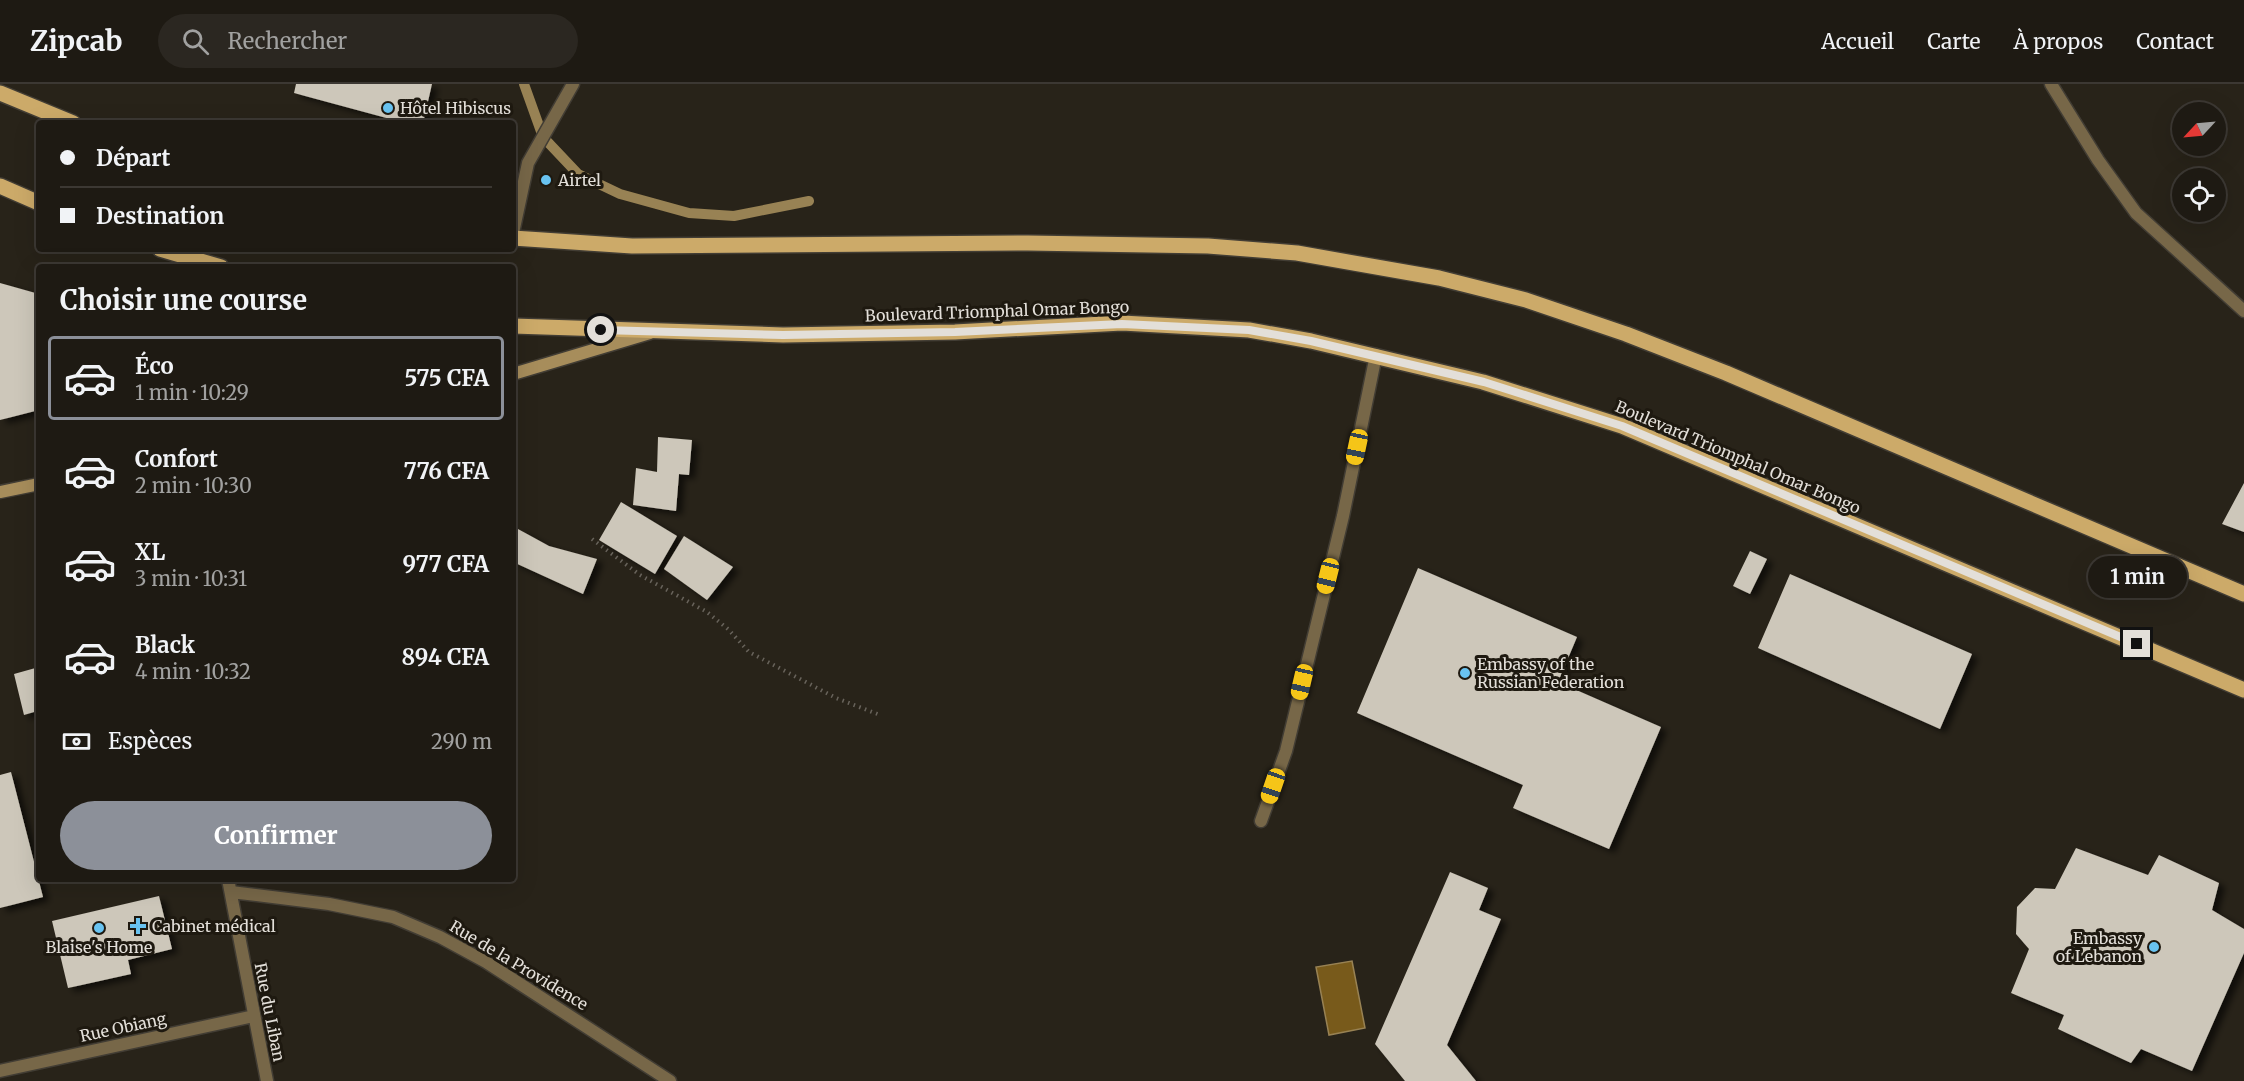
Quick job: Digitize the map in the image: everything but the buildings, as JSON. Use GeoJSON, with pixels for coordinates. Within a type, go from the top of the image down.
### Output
{"type":"FeatureCollection","features":[{"type":"Feature","properties":{"kind":"main road"},"geometry":{"type":"LineString","coordinates":[[0,93],[66,120]]}},
{"type":"Feature","properties":{"kind":"main road"},"geometry":{"type":"LineString","coordinates":[[0,186],[36,202]]}},
{"type":"Feature","properties":{"kind":"main road"},"geometry":{"type":"LineString","coordinates":[[516,238],[632,246],[1028,243],[1208,246],[1297,253],[1428,276],[1526,300],[1626,334],[1726,373],[2244,594]]}},
{"type":"Feature","properties":{"kind":"main road"},"geometry":{"type":"LineString","coordinates":[[170,252],[211,264]]}},
{"type":"Feature","properties":{"kind":"main road","name":"Boulevard Triomphal Omar Bongo"},"geometry":{"type":"LineString","coordinates":[[516,326],[783,335],[955,332],[1122,324],[1249,330],[1376,355],[1484,382],[1622,426],[2244,690]]}},
{"type":"Feature","properties":{"kind":"street"},"geometry":{"type":"LineString","coordinates":[[516,219],[528,163],[573,84]]}},
{"type":"Feature","properties":{"kind":"street"},"geometry":{"type":"LineString","coordinates":[[2051,84],[2098,160],[2136,213],[2244,311]]}},
{"type":"Feature","properties":{"kind":"street"},"geometry":{"type":"LineString","coordinates":[[516,373],[654,332]]}},
{"type":"Feature","properties":{"kind":"street"},"geometry":{"type":"LineString","coordinates":[[1261,821],[1286,751],[1343,516],[1376,355]]}},
{"type":"Feature","properties":{"kind":"street"},"geometry":{"type":"LineString","coordinates":[[0,492],[36,485]]}},
{"type":"Feature","properties":{"kind":"street","name":"Rue du Liban"},"geometry":{"type":"LineString","coordinates":[[229,882],[267,1081]]}},
{"type":"Feature","properties":{"kind":"street","name":"Rue de la Providence"},"geometry":{"type":"LineString","coordinates":[[231,892],[329,904],[393,917],[440,937],[495,968],[670,1081]]}},
{"type":"Feature","properties":{"kind":"street","name":"Rue Obiang"},"geometry":{"type":"LineString","coordinates":[[0,1071],[254,1016]]}},
{"type":"Feature","properties":{"kind":"path"},"geometry":{"type":"LineString","coordinates":[[592,539],[640,575],[707,612],[749,651],[836,698],[880,715]]}},
{"type":"Feature","properties":{"kind":"shaded area"},"geometry":{"type":"Polygon","coordinates":[[[1352,961],[1365,1028],[1329,1035],[1316,967],[1352,961]]]}},
{"type":"Feature","properties":{"kind":"waterway"},"geometry":{"type":"LineString","coordinates":[[524,84],[543,137],[578,174],[620,194],[689,213],[734,216],[809,201]]}},
{"type":"Feature","properties":{"kind":"place","name":"Hôtel Hibiscus"},"geometry":{"type":"Point","coordinates":[388,108]}},
{"type":"Feature","properties":{"kind":"place","name":"Airtel"},"geometry":{"type":"Point","coordinates":[546,180]}},
{"type":"Feature","properties":{"kind":"place","name":"Embassy of the Russian Federation"},"geometry":{"type":"Point","coordinates":[1465,673]}},
{"type":"Feature","properties":{"kind":"place","name":"Cabinet médical"},"geometry":{"type":"Point","coordinates":[138,926]}},
{"type":"Feature","properties":{"kind":"place","name":"Blaise's Home"},"geometry":{"type":"Point","coordinates":[99,928]}},
{"type":"Feature","properties":{"kind":"place","name":"Embassy of Lebanon"},"geometry":{"type":"Point","coordinates":[2154,947]}},
{"type":"Feature","properties":{"kind":"route"},"geometry":{"type":"LineString","coordinates":[[601,330],[783,335],[955,332],[1036,326],[1122,324],[1249,330],[1311,341],[1484,382],[1622,426],[2137,644]]}}]}
